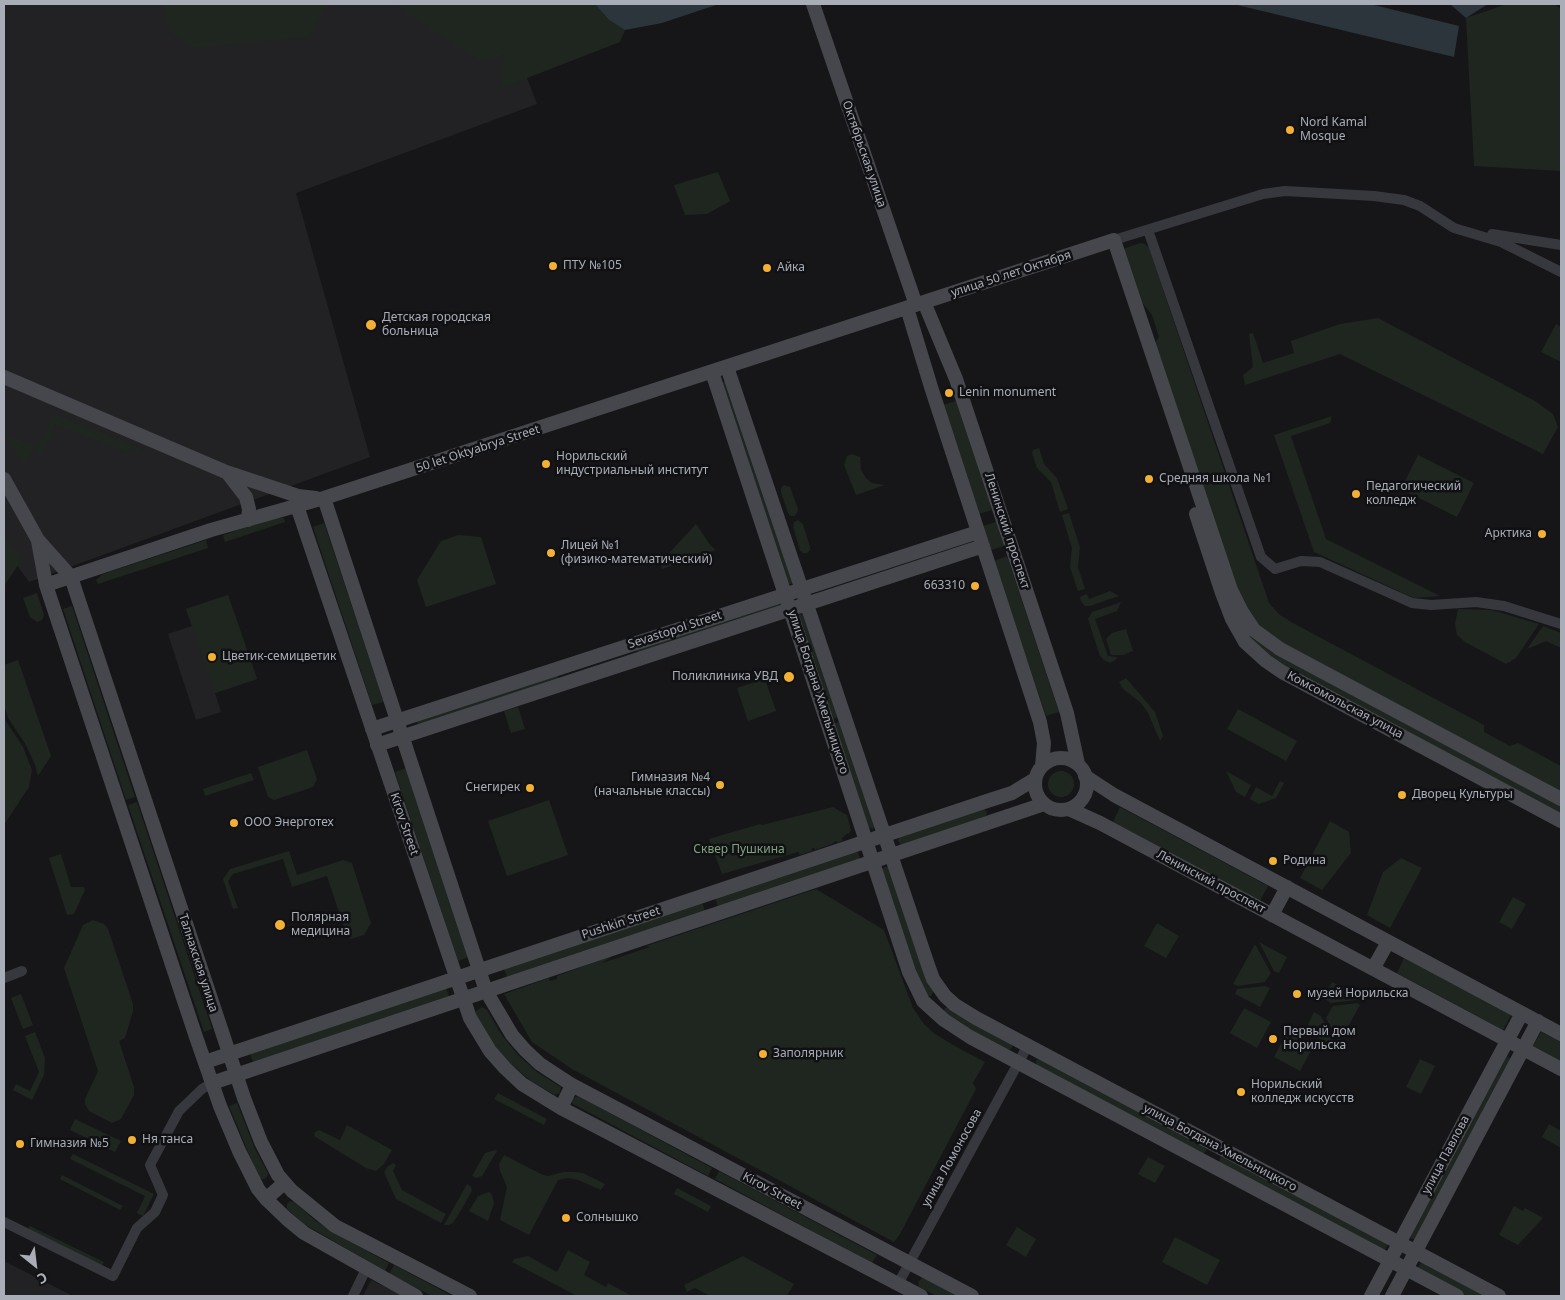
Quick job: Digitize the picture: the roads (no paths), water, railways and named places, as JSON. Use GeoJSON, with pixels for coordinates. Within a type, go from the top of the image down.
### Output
{"type":"FeatureCollection","features":[{"type":"Feature","properties":{"kind":"street","name":"Октябрьская улица"},"geometry":{"type":"LineString","coordinates":[[813,4],[916,305]]}},
{"type":"Feature","properties":{"kind":"street"},"geometry":{"type":"LineString","coordinates":[[1110,242],[1263,194],[1285,191],[1404,200],[1420,206],[1454,228],[1501,242],[1561,272]]}},
{"type":"Feature","properties":{"kind":"street"},"geometry":{"type":"LineString","coordinates":[[1454,228],[1561,245]]}},
{"type":"Feature","properties":{"kind":"street"},"geometry":{"type":"LineString","coordinates":[[1148,230],[1261,557],[1275,569],[1301,561],[1320,562],[1412,603],[1431,605],[1476,602],[1504,606],[1561,624]]}},
{"type":"Feature","properties":{"kind":"street","name":"улица 50 лет Октября"},"geometry":{"type":"LineString","coordinates":[[916,305],[1110,242]]}},
{"type":"Feature","properties":{"kind":"street","name":"Комсомольская улица"},"geometry":{"type":"LineString","coordinates":[[1110,242],[1204,523],[1236,601],[1254,630],[1267,640],[1561,799]]}},
{"type":"Feature","properties":{"kind":"street","name":"50 let Oktyabrya Street"},"geometry":{"type":"LineString","coordinates":[[46,585],[248,520],[324,498],[916,305]]}},
{"type":"Feature","properties":{"kind":"street"},"geometry":{"type":"LineString","coordinates":[[916,305],[931,387],[1040,722],[1044,743],[1042,766],[1035,779],[1036,792],[1044,804],[1056,810],[1069,809],[1078,804],[1084,796],[1087,786],[1082,770]]}},
{"type":"Feature","properties":{"kind":"street","name":"Ленинский проспект"},"geometry":{"type":"LineString","coordinates":[[916,305],[956,379],[1067,713],[1082,770]]}},
{"type":"Feature","properties":{"kind":"street","name":"улица Богдана Хмельницкого"},"geometry":{"type":"LineString","coordinates":[[727,367],[929,968],[945,996],[955,1005],[976,1018],[1499,1296]]}},
{"type":"Feature","properties":{"kind":"street","name":"улица Богдана Хмельницкого"},"geometry":{"type":"LineString","coordinates":[[712,372],[910,972],[930,1009],[970,1037],[1458,1296]]}},
{"type":"Feature","properties":{"kind":"street"},"geometry":{"type":"LineString","coordinates":[[4,377],[226,472],[298,496],[324,498]]}},
{"type":"Feature","properties":{"kind":"street"},"geometry":{"type":"LineString","coordinates":[[226,472],[246,496],[249,509],[248,520]]}},
{"type":"Feature","properties":{"kind":"street","name":"Талнахская улица"},"geometry":{"type":"LineString","coordinates":[[4,479],[38,540],[71,577],[236,1075],[261,1142],[284,1183],[310,1207],[335,1226],[470,1296]]}},
{"type":"Feature","properties":{"kind":"street","name":"Kirov Street"},"geometry":{"type":"LineString","coordinates":[[324,498],[486,991],[508,1029],[525,1050],[540,1064],[572,1085],[972,1296]]}},
{"type":"Feature","properties":{"kind":"street","name":"Kirov Street"},"geometry":{"type":"LineString","coordinates":[[297,506],[463,999],[476,1030],[490,1051],[504,1068],[522,1084],[561,1108],[921,1296]]}},
{"type":"Feature","properties":{"kind":"street","name":"Комсомольская улица"},"geometry":{"type":"LineString","coordinates":[[1204,523],[1222,593],[1232,619],[1245,642],[1266,661],[1282,672],[1561,821]]}},
{"type":"Feature","properties":{"kind":"street","name":"Sevastopol Street"},"geometry":{"type":"LineString","coordinates":[[372,729],[978,532]]}},
{"type":"Feature","properties":{"kind":"street","name":"Талнахская улица"},"geometry":{"type":"LineString","coordinates":[[38,540],[46,585],[212,1083],[239,1151],[258,1189],[266,1199],[304,1233],[416,1296]]}},
{"type":"Feature","properties":{"kind":"street","name":"Sevastopol Street"},"geometry":{"type":"LineString","coordinates":[[378,745],[983,546]]}},
{"type":"Feature","properties":{"kind":"street"},"geometry":{"type":"LineString","coordinates":[[628,645],[634,661]]}},
{"type":"Feature","properties":{"kind":"street"},"geometry":{"type":"LineString","coordinates":[[559,668],[564,684]]}},
{"type":"Feature","properties":{"kind":"street"},"geometry":{"type":"LineString","coordinates":[[1042,766],[1050,760],[1059,758],[1069,759],[1114,795],[1561,1034]]}},
{"type":"Feature","properties":{"kind":"street","name":"Pushkin Street"},"geometry":{"type":"LineString","coordinates":[[205,1062],[1012,793],[1035,779]]}},
{"type":"Feature","properties":{"kind":"street","name":"Pushkin Street"},"geometry":{"type":"LineString","coordinates":[[212,1083],[1044,804]]}},
{"type":"Feature","properties":{"kind":"street","name":"Ленинский проспект"},"geometry":{"type":"LineString","coordinates":[[1069,809],[1100,823],[1561,1069]]}},
{"type":"Feature","properties":{"kind":"street","name":"Ленинский проспект"},"geometry":{"type":"LineString","coordinates":[[1272,915],[1287,888]]}},
{"type":"Feature","properties":{"kind":"street"},"geometry":{"type":"LineString","coordinates":[[1373,968],[1388,942]]}},
{"type":"Feature","properties":{"kind":"street"},"geometry":{"type":"LineString","coordinates":[[4,978],[22,971]]}},
{"type":"Feature","properties":{"kind":"street"},"geometry":{"type":"LineString","coordinates":[[930,1009],[945,996]]}},
{"type":"Feature","properties":{"kind":"street","name":"улица Павлова"},"geometry":{"type":"LineString","coordinates":[[1371,1296],[1522,1013]]}},
{"type":"Feature","properties":{"kind":"street","name":"улица Павлова"},"geometry":{"type":"LineString","coordinates":[[1392,1296],[1538,1022]]}},
{"type":"Feature","properties":{"kind":"street","name":"улица Ломоносова"},"geometry":{"type":"LineString","coordinates":[[898,1284],[1028,1045]]}},
{"type":"Feature","properties":{"kind":"street"},"geometry":{"type":"LineString","coordinates":[[4,1222],[113,1276],[137,1228],[156,1212],[163,1195],[150,1165],[180,1111],[202,1089],[212,1083]]}},
{"type":"Feature","properties":{"kind":"street"},"geometry":{"type":"LineString","coordinates":[[561,1108],[572,1085]]}},
{"type":"Feature","properties":{"kind":"street"},"geometry":{"type":"LineString","coordinates":[[266,1199],[284,1183]]}},
{"type":"Feature","properties":{"kind":"street"},"geometry":{"type":"LineString","coordinates":[[353,1296],[366,1269]]}},
{"type":"Feature","properties":{"kind":"place","name":"Nord Kamal Mosque"},"geometry":{"type":"Point","coordinates":[1290,130]}},
{"type":"Feature","properties":{"kind":"place","name":"ПТУ №105"},"geometry":{"type":"Point","coordinates":[553,266]}},
{"type":"Feature","properties":{"kind":"place","name":"Айка"},"geometry":{"type":"Point","coordinates":[767,268]}},
{"type":"Feature","properties":{"kind":"place","name":"Детская городская больница"},"geometry":{"type":"Point","coordinates":[371,325]}},
{"type":"Feature","properties":{"kind":"place","name":"Lenin monument"},"geometry":{"type":"Point","coordinates":[949,393]}},
{"type":"Feature","properties":{"kind":"place","name":"Норильский индустриальный институт"},"geometry":{"type":"Point","coordinates":[546,464]}},
{"type":"Feature","properties":{"kind":"place","name":"Средняя школа №1"},"geometry":{"type":"Point","coordinates":[1149,479]}},
{"type":"Feature","properties":{"kind":"place","name":"Педагогический колледж"},"geometry":{"type":"Point","coordinates":[1356,494]}},
{"type":"Feature","properties":{"kind":"place","name":"Арктика"},"geometry":{"type":"Point","coordinates":[1542,534]}},
{"type":"Feature","properties":{"kind":"place","name":"Лицей №1 (физико-математический)"},"geometry":{"type":"Point","coordinates":[551,553]}},
{"type":"Feature","properties":{"kind":"place","name":"663310"},"geometry":{"type":"Point","coordinates":[975,586]}},
{"type":"Feature","properties":{"kind":"place","name":"Цветик-семицветик"},"geometry":{"type":"Point","coordinates":[212,657]}},
{"type":"Feature","properties":{"kind":"place","name":"Поликлиника УВД"},"geometry":{"type":"Point","coordinates":[789,677]}},
{"type":"Feature","properties":{"kind":"place","name":"Гимназия №4 (начальные классы)"},"geometry":{"type":"Point","coordinates":[720,785]}},
{"type":"Feature","properties":{"kind":"place","name":"Снегирек"},"geometry":{"type":"Point","coordinates":[530,788]}},
{"type":"Feature","properties":{"kind":"place","name":"Дворец Культуры"},"geometry":{"type":"Point","coordinates":[1402,795]}},
{"type":"Feature","properties":{"kind":"place","name":"ООО Энерготех"},"geometry":{"type":"Point","coordinates":[234,823]}},
{"type":"Feature","properties":{"kind":"place","name":"Родина"},"geometry":{"type":"Point","coordinates":[1273,861]}},
{"type":"Feature","properties":{"kind":"place","name":"Полярная медицина"},"geometry":{"type":"Point","coordinates":[280,925]}},
{"type":"Feature","properties":{"kind":"place","name":"музей Норильска"},"geometry":{"type":"Point","coordinates":[1297,994]}},
{"type":"Feature","properties":{"kind":"place","name":"Первый дом Норильска"},"geometry":{"type":"Point","coordinates":[1273,1039]}},
{"type":"Feature","properties":{"kind":"place","name":"Заполярник"},"geometry":{"type":"Point","coordinates":[763,1054]}},
{"type":"Feature","properties":{"kind":"place","name":"Норильский колледж искусств"},"geometry":{"type":"Point","coordinates":[1241,1092]}},
{"type":"Feature","properties":{"kind":"place","name":"Ня танса"},"geometry":{"type":"Point","coordinates":[132,1140]}},
{"type":"Feature","properties":{"kind":"place","name":"Гимназия №5"},"geometry":{"type":"Point","coordinates":[20,1144]}},
{"type":"Feature","properties":{"kind":"place","name":"Солнышко"},"geometry":{"type":"Point","coordinates":[566,1218]}},
{"type":"Feature","properties":{"kind":"park label","name":"Сквер Пушкина"},"geometry":{"type":"Point","coordinates":[739,850]}}]}
